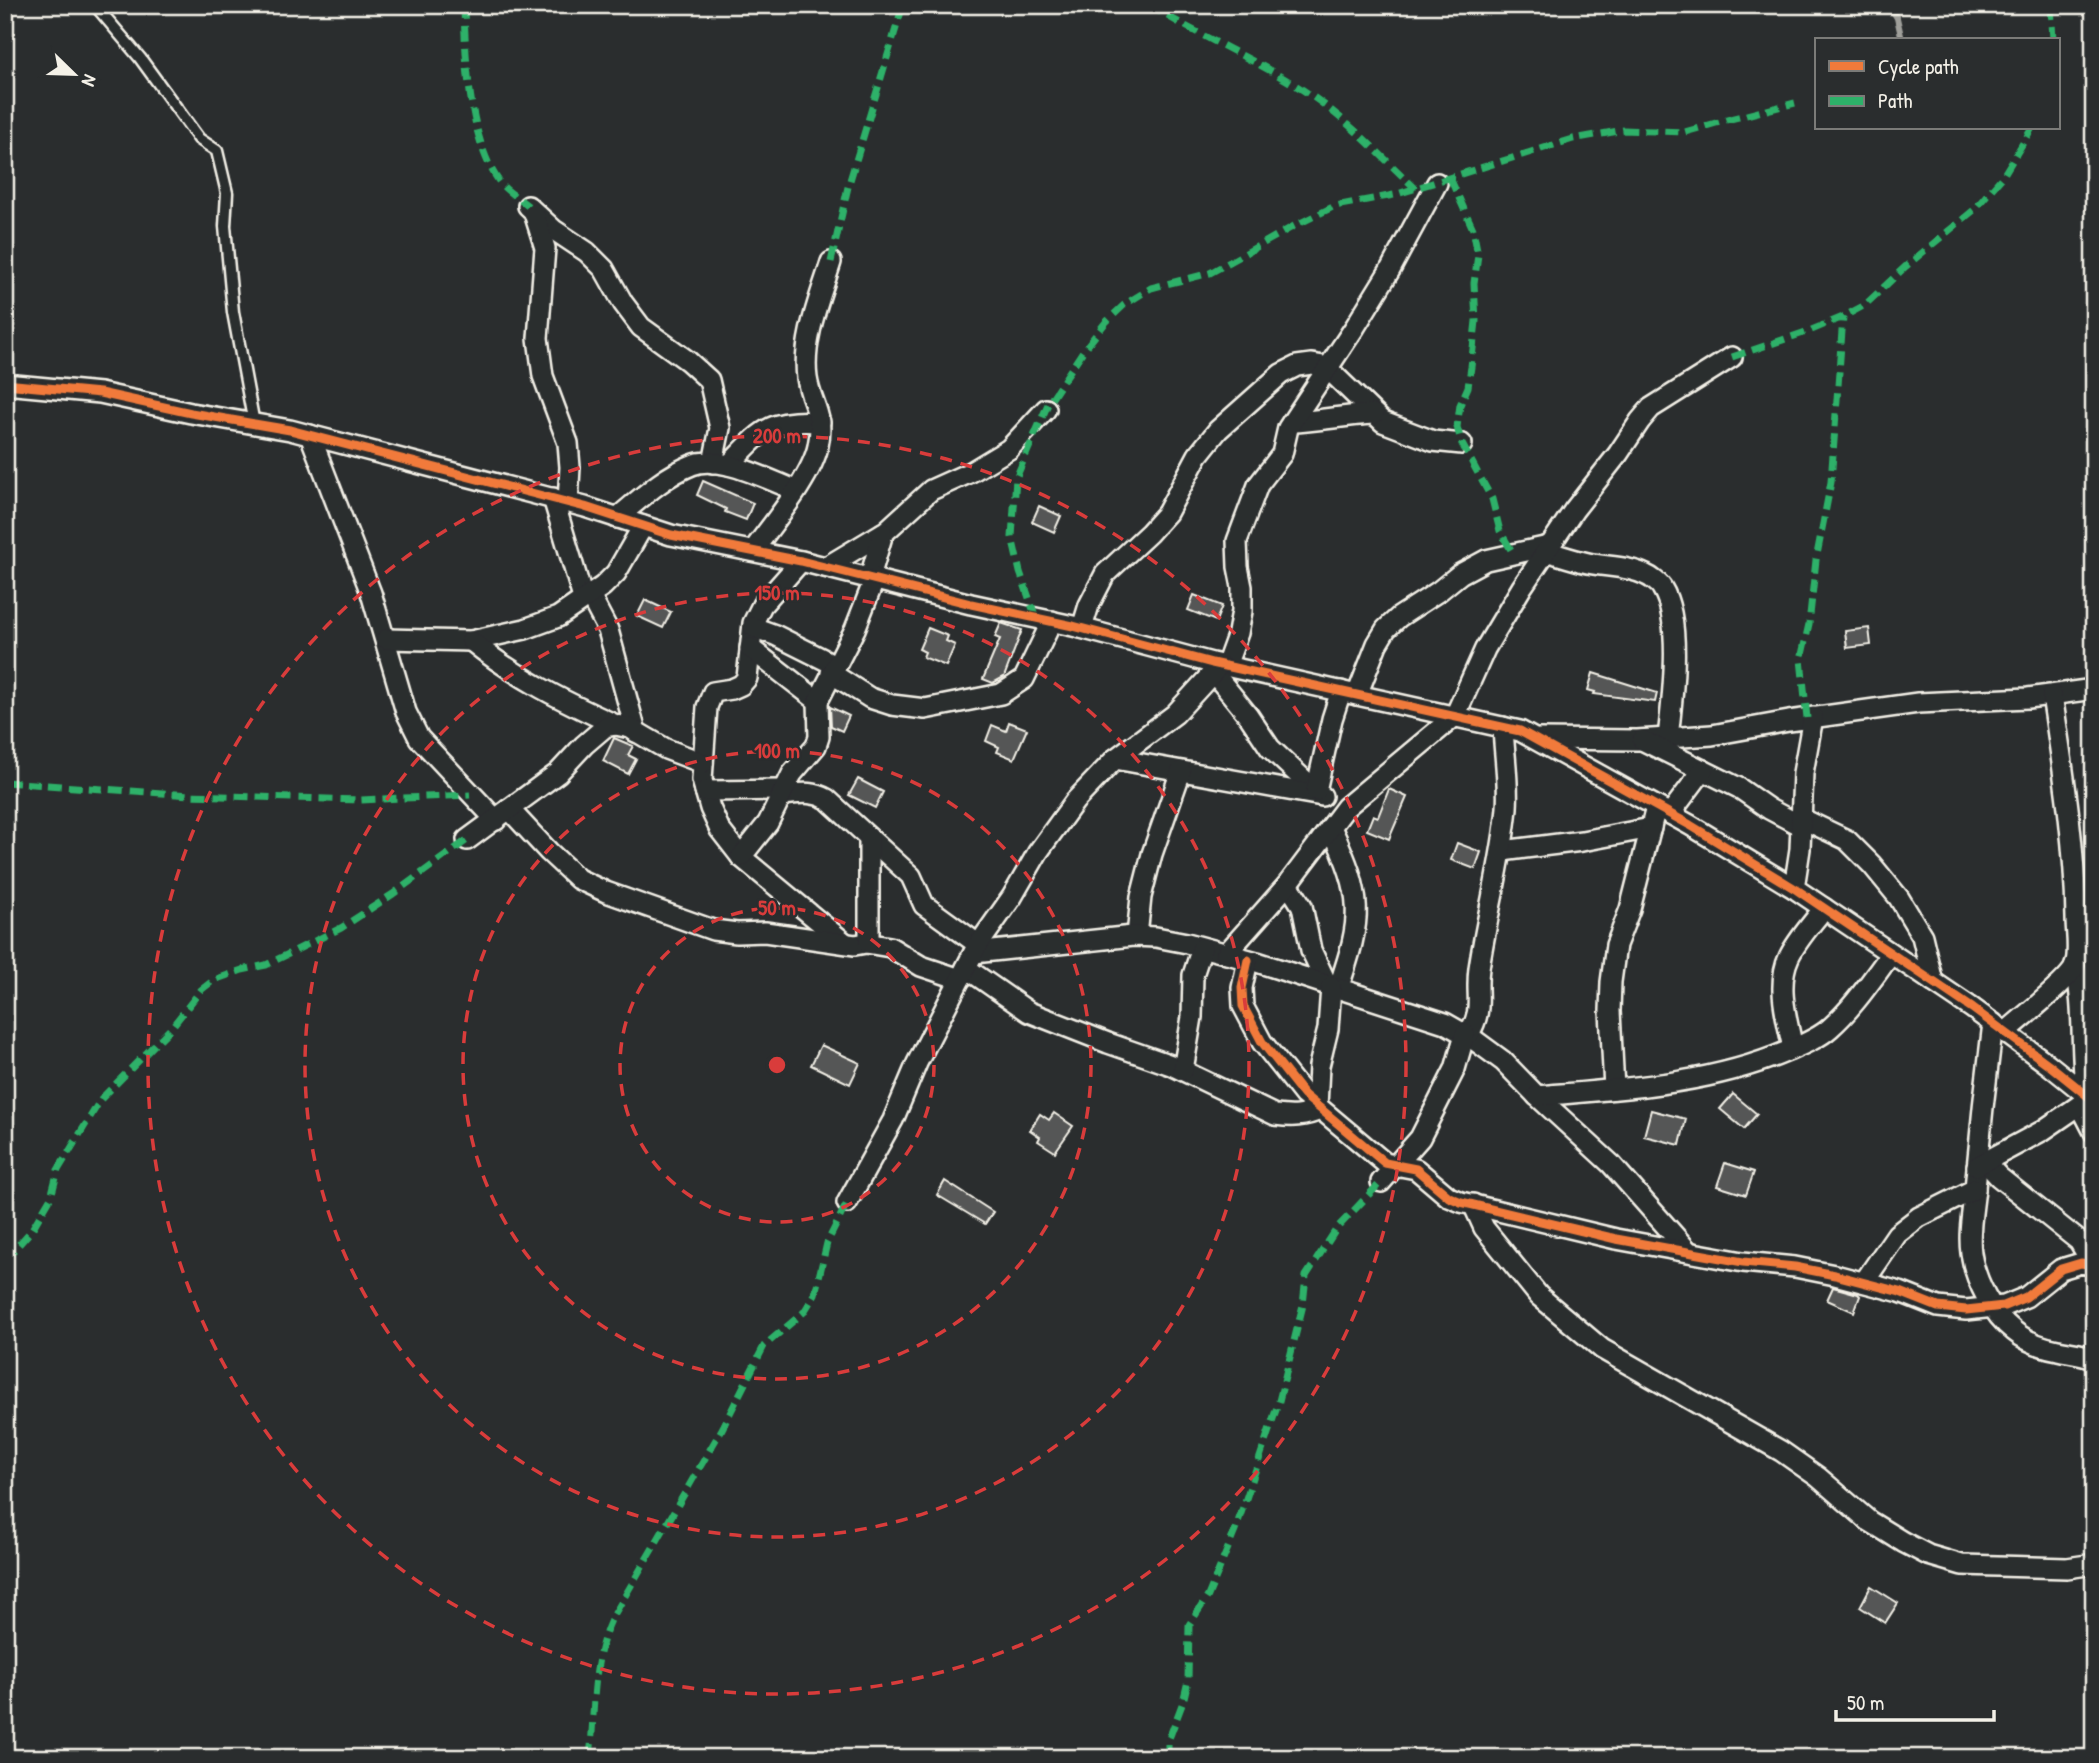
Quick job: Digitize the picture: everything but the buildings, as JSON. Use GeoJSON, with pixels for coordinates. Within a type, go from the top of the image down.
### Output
{"type":"FeatureCollection","features":[{"type":"Feature","properties":{"kind":"street"},"geometry":{"type":"LineString","coordinates":[[846,1203],[893,1121],[917,1063],[969,961],[1012,897],[1038,852],[1075,801],[1115,760],[1175,714],[1219,668],[1238,633],[1242,587],[1237,541],[1258,485],[1282,454],[1292,422],[1390,270],[1437,183]]}},
{"type":"Feature","properties":{"kind":"street"},"geometry":{"type":"LineString","coordinates":[[636,732],[608,631],[586,596],[560,501],[570,467],[568,443],[543,376],[538,338],[545,248],[530,208],[554,230],[587,252],[604,269],[623,303],[641,327],[709,380],[720,428],[721,464]]}},
{"type":"Feature","properties":{"kind":"street"},"geometry":{"type":"LineString","coordinates":[[753,551],[807,473],[818,449],[820,422],[807,378],[809,333],[831,262]]}},
{"type":"Feature","properties":{"kind":"street"},"geometry":{"type":"LineString","coordinates":[[1226,954],[1288,884],[1346,807],[1455,716],[1485,649],[1548,549],[1651,408],[1732,357]]}},
{"type":"Feature","properties":{"kind":"street"},"geometry":{"type":"LineString","coordinates":[[1082,628],[1105,574],[1167,513],[1198,455],[1218,430],[1281,374],[1297,366],[1312,364],[1329,368],[1383,422],[1433,441],[1462,444]]}},
{"type":"Feature","properties":{"kind":"street"},"geometry":{"type":"LineString","coordinates":[[5,384],[100,393],[310,435],[560,501],[671,535],[801,561],[971,604],[1082,628],[1219,668],[1349,693],[1520,731],[1794,888],[1999,1027],[2088,1100]]}},
{"type":"Feature","properties":{"kind":"street"},"geometry":{"type":"LineString","coordinates":[[827,567],[883,533],[931,490],[982,466],[1009,449],[1046,409]]}},
{"type":"Feature","properties":{"kind":"street"},"geometry":{"type":"LineString","coordinates":[[1292,422],[1374,414]]}},
{"type":"Feature","properties":{"kind":"street"},"geometry":{"type":"LineString","coordinates":[[721,464],[781,422],[820,422]]}},
{"type":"Feature","properties":{"kind":"street"},"geometry":{"type":"LineString","coordinates":[[310,435],[371,593],[406,712],[419,738],[578,879],[606,892],[713,930],[765,932],[845,943],[869,943],[890,947],[921,966],[1137,936],[1156,937],[1248,960],[1445,1023],[1503,1061],[1611,1164],[1688,1251]]}},
{"type":"Feature","properties":{"kind":"street"},"geometry":{"type":"LineString","coordinates":[[617,518],[658,485],[694,464],[721,464],[795,490]]}},
{"type":"Feature","properties":{"kind":"street"},"geometry":{"type":"LineString","coordinates":[[386,639],[471,641],[525,629],[558,617],[603,586],[616,573],[643,526]]}},
{"type":"Feature","properties":{"kind":"street"},"geometry":{"type":"LineString","coordinates":[[741,856],[768,823],[792,774],[816,746],[819,737],[818,701],[855,629],[883,533]]}},
{"type":"Feature","properties":{"kind":"street"},"geometry":{"type":"LineString","coordinates":[[1319,794],[1349,693],[1386,629],[1460,574],[1486,560],[1548,549],[1588,563],[1647,575],[1662,587],[1670,611],[1674,638],[1673,690],[1668,738]]}},
{"type":"Feature","properties":{"kind":"street"},"geometry":{"type":"LineString","coordinates":[[801,561],[762,605],[753,627],[747,678],[741,685],[713,692],[709,697],[702,780],[720,830],[741,856],[845,943]]}},
{"type":"Feature","properties":{"kind":"street"},"geometry":{"type":"LineString","coordinates":[[753,627],[775,635],[833,669],[870,698],[892,705],[925,709],[1000,694],[1024,679],[1052,621]]}},
{"type":"Feature","properties":{"kind":"street"},"geometry":{"type":"LineString","coordinates":[[471,641],[517,674],[571,705],[703,763]]}},
{"type":"Feature","properties":{"kind":"street"},"geometry":{"type":"LineString","coordinates":[[750,648],[818,701]]}},
{"type":"Feature","properties":{"kind":"street"},"geometry":{"type":"LineString","coordinates":[[1219,668],[1270,748],[1319,794],[1336,820],[1354,880],[1357,923],[1332,987],[1328,1029],[1320,1066],[1319,1109]]}},
{"type":"Feature","properties":{"kind":"street"},"geometry":{"type":"LineString","coordinates":[[1535,739],[1642,740],[1712,735],[1918,704],[2028,698],[2094,689]]}},
{"type":"Feature","properties":{"kind":"street"},"geometry":{"type":"LineString","coordinates":[[2052,695],[2073,852],[2076,894],[2075,964],[2082,1000],[2082,1068],[2094,1132]]}},
{"type":"Feature","properties":{"kind":"street"},"geometry":{"type":"LineString","coordinates":[[1794,888],[1800,849],[1803,773],[1813,718]]}},
{"type":"Feature","properties":{"kind":"street"},"geometry":{"type":"LineString","coordinates":[[467,840],[558,773],[605,727],[616,725]]}},
{"type":"Feature","properties":{"kind":"street"},"geometry":{"type":"LineString","coordinates":[[1381,1182],[1420,1138],[1455,1069],[1466,1035],[1479,1014],[1479,967],[1502,851],[1507,804],[1503,727]]}},
{"type":"Feature","properties":{"kind":"street"},"geometry":{"type":"LineString","coordinates":[[1642,740],[1739,788],[1769,808],[1847,840],[1899,898],[1922,936],[1933,982]]}},
{"type":"Feature","properties":{"kind":"street"},"geometry":{"type":"LineString","coordinates":[[1115,760],[1319,794]]}},
{"type":"Feature","properties":{"kind":"street"},"geometry":{"type":"LineString","coordinates":[[1614,1089],[1610,1011],[1616,945],[1630,909],[1651,828],[1663,811],[1703,770]]}},
{"type":"Feature","properties":{"kind":"street"},"geometry":{"type":"LineString","coordinates":[[1137,936],[1140,897],[1181,771]]}},
{"type":"Feature","properties":{"kind":"street"},"geometry":{"type":"LineString","coordinates":[[705,791],[818,794],[827,799],[911,876],[924,905],[969,961],[1029,1012],[1183,1070],[1275,1115],[1294,1117],[1319,1109]]}},
{"type":"Feature","properties":{"kind":"street"},"geometry":{"type":"LineString","coordinates":[[1502,851],[1582,841],[1651,828]]}},
{"type":"Feature","properties":{"kind":"street"},"geometry":{"type":"LineString","coordinates":[[869,838],[869,943]]}},
{"type":"Feature","properties":{"kind":"street"},"geometry":{"type":"LineString","coordinates":[[1288,884],[1302,906],[1311,950],[1332,987]]}},
{"type":"Feature","properties":{"kind":"street"},"geometry":{"type":"LineString","coordinates":[[1793,1048],[1783,975],[1789,957],[1824,908]]}},
{"type":"Feature","properties":{"kind":"street"},"geometry":{"type":"LineString","coordinates":[[1183,1070],[1192,1017],[1193,975],[1202,948]]}},
{"type":"Feature","properties":{"kind":"street"},"geometry":{"type":"LineString","coordinates":[[1537,1096],[1614,1089],[1711,1075],[1761,1062],[1828,1030],[1851,1006],[1891,954]]}},
{"type":"Feature","properties":{"kind":"street"},"geometry":{"type":"LineString","coordinates":[[1248,960],[1242,988],[1243,1006],[1251,1023],[1304,1095],[1385,1163],[1416,1169],[1449,1197],[1461,1202],[1616,1239],[1743,1262],[1795,1267],[1900,1292],[1938,1307],[1966,1310],[1994,1308],[2026,1297],[2061,1269],[2081,1262],[2093,1265]]}},
{"type":"Feature","properties":{"kind":"street"},"geometry":{"type":"LineString","coordinates":[[2075,964],[2059,987],[1999,1027],[1980,1122],[1981,1164],[1975,1189],[1970,1250],[1975,1273],[1994,1308],[2011,1329],[2027,1341],[2094,1359]]}},
{"type":"Feature","properties":{"kind":"street"},"geometry":{"type":"LineString","coordinates":[[1981,1164],[2042,1131],[2088,1100]]}},
{"type":"Feature","properties":{"kind":"street"},"geometry":{"type":"LineString","coordinates":[[1981,1164],[2079,1241],[2093,1265]]}},
{"type":"Feature","properties":{"kind":"street"},"geometry":{"type":"LineString","coordinates":[[1864,1282],[1897,1234],[1919,1217],[1975,1189]]}},
{"type":"Feature","properties":{"kind":"street"},"geometry":{"type":"LineString","coordinates":[[1473,1204],[1484,1228],[1539,1296],[1602,1349],[1781,1451],[1818,1476],[1869,1521],[1903,1542],[1928,1555],[1962,1565],[2067,1569],[2094,1564]]}},
{"type":"Feature","properties":{"kind":"lane"},"geometry":{"type":"LineString","coordinates":[[95,5],[139,58],[199,139],[217,151],[227,193],[225,226],[233,312],[254,424]]}},
{"type":"Feature","properties":{"kind":"waterway"},"geometry":{"type":"LineString","coordinates":[[1889,5],[1897,18],[1902,38]]}},
{"type":"Feature","properties":{"kind":"marked path"},"geometry":{"type":"LineString","coordinates":[[464,5],[471,99],[482,147],[502,185],[528,206]]}},
{"type":"Feature","properties":{"kind":"marked path"},"geometry":{"type":"LineString","coordinates":[[831,262],[848,187],[903,5]]}},
{"type":"Feature","properties":{"kind":"marked path"},"geometry":{"type":"LineString","coordinates":[[1149,5],[1312,96],[1353,129],[1416,189]]}},
{"type":"Feature","properties":{"kind":"marked path"},"geometry":{"type":"LineString","coordinates":[[2051,5],[2053,38]]}},
{"type":"Feature","properties":{"kind":"marked path"},"geometry":{"type":"LineString","coordinates":[[1036,618],[1020,572],[1012,537],[1016,478],[1048,404],[1083,351],[1106,322],[1124,305],[1151,288],[1210,273],[1335,206],[1394,195],[1573,139],[1624,130],[1685,132],[1795,103]]}},
{"type":"Feature","properties":{"kind":"marked path"},"geometry":{"type":"LineString","coordinates":[[1732,357],[1809,331],[1865,305],[1905,267],[1974,210],[2003,176],[2031,130]]}},
{"type":"Feature","properties":{"kind":"marked path"},"geometry":{"type":"LineString","coordinates":[[1450,178],[1473,229],[1478,255],[1474,283],[1476,321],[1471,367],[1457,427],[1462,444],[1492,499],[1500,531],[1514,555]]}},
{"type":"Feature","properties":{"kind":"marked path"},"geometry":{"type":"LineString","coordinates":[[1807,718],[1801,659],[1831,482],[1843,317]]}},
{"type":"Feature","properties":{"kind":"marked path"},"geometry":{"type":"LineString","coordinates":[[5,782],[189,795],[360,800],[470,795]]}},
{"type":"Feature","properties":{"kind":"marked path"},"geometry":{"type":"LineString","coordinates":[[5,1260],[31,1231],[51,1197],[58,1170],[101,1099],[171,1028],[201,990],[214,980],[266,965],[341,928],[467,840]]}},
{"type":"Feature","properties":{"kind":"marked path"},"geometry":{"type":"LineString","coordinates":[[1168,1758],[1168,1741],[1188,1681],[1189,1625],[1208,1596],[1235,1531],[1279,1401],[1303,1305],[1306,1276],[1337,1228],[1381,1182]]}},
{"type":"Feature","properties":{"kind":"marked path"},"geometry":{"type":"LineString","coordinates":[[590,1758],[597,1671],[611,1620],[722,1429],[764,1346],[804,1312],[815,1294],[827,1243],[847,1203]]}},
{"type":"Feature","properties":{"kind":"cycle path"},"geometry":{"type":"LineString","coordinates":[[5,384],[100,393],[191,413],[290,430],[585,507],[671,535],[801,561],[971,604],[1073,626],[1212,663],[1520,731],[1690,825],[1797,890],[1972,1008],[2094,1101]]}},
{"type":"Feature","properties":{"kind":"cycle path"},"geometry":{"type":"LineString","coordinates":[[1248,960],[1242,988],[1243,1006],[1262,1042],[1304,1095],[1385,1163],[1416,1169],[1449,1197],[1461,1202],[1616,1239],[1835,1275],[1900,1292],[1938,1307],[1966,1310],[2004,1306],[2026,1297],[2061,1269],[2081,1263],[2094,1265]]}}]}
